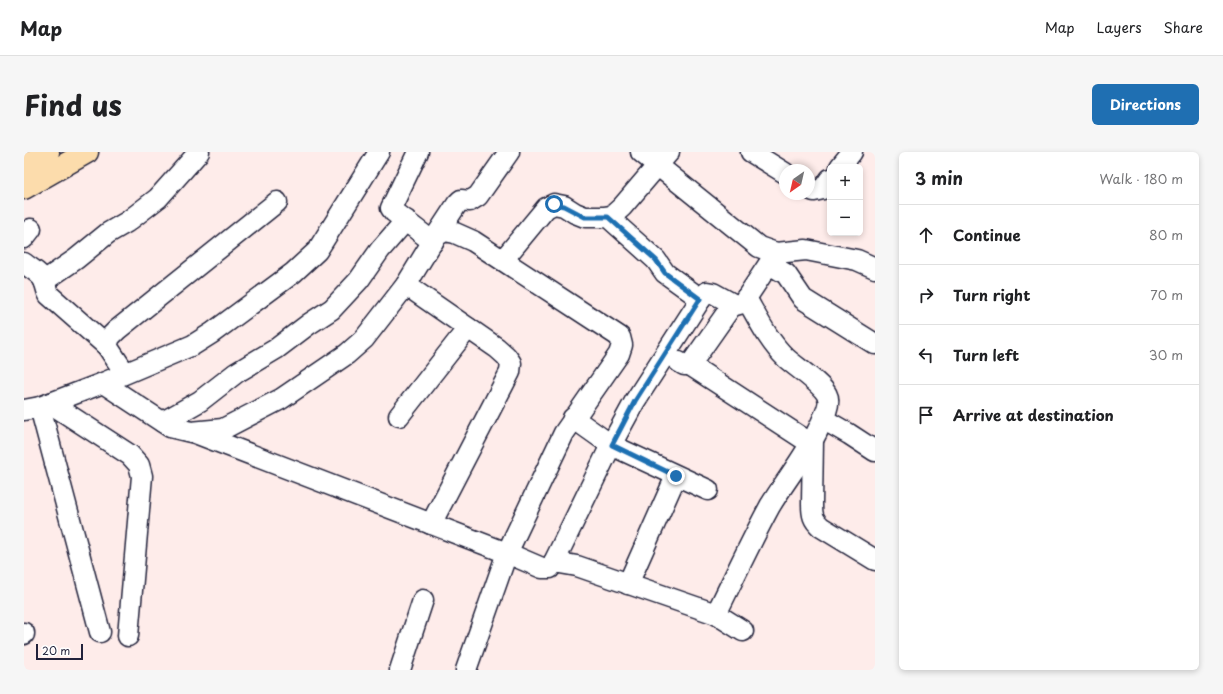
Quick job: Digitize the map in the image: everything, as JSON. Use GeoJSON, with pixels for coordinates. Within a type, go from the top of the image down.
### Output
{"type":"FeatureCollection","features":[{"type":"Feature","properties":{"kind":"main road"},"geometry":{"type":"LineString","coordinates":[[24,166],[48,152]]}},
{"type":"Feature","properties":{"kind":"main road"},"geometry":{"type":"LineString","coordinates":[[24,188],[87,152]]}},
{"type":"Feature","properties":{"kind":"street"},"geometry":{"type":"LineString","coordinates":[[44,281],[158,198],[199,152]]}},
{"type":"Feature","properties":{"kind":"street"},"geometry":{"type":"LineString","coordinates":[[38,407],[193,345],[212,334],[293,273],[317,251],[379,152]]}},
{"type":"Feature","properties":{"kind":"street"},"geometry":{"type":"LineString","coordinates":[[418,152],[391,208],[394,212],[435,239]]}},
{"type":"Feature","properties":{"kind":"street"},"geometry":{"type":"LineString","coordinates":[[191,432],[223,429],[281,400],[347,354],[364,339],[406,285],[457,204],[461,200],[470,201],[478,196],[509,152]]}},
{"type":"Feature","properties":{"kind":"street"},"geometry":{"type":"LineString","coordinates":[[641,152],[663,159],[773,259],[786,274],[803,299],[875,344]]}},
{"type":"Feature","properties":{"kind":"street"},"geometry":{"type":"LineString","coordinates":[[751,152],[779,169]]}},
{"type":"Feature","properties":{"kind":"street"},"geometry":{"type":"LineString","coordinates":[[842,164],[852,152]]}},
{"type":"Feature","properties":{"kind":"street"},"geometry":{"type":"LineString","coordinates":[[503,260],[546,208],[554,204],[564,206],[585,217],[612,216],[622,207],[663,159]]}},
{"type":"Feature","properties":{"kind":"street"},"geometry":{"type":"LineString","coordinates":[[815,191],[823,189],[827,183]]}},
{"type":"Feature","properties":{"kind":"street"},"geometry":{"type":"LineString","coordinates":[[108,346],[110,337],[116,330],[276,202]]}},
{"type":"Feature","properties":{"kind":"street"},"geometry":{"type":"LineString","coordinates":[[608,217],[656,260],[665,273],[700,299]]}},
{"type":"Feature","properties":{"kind":"street"},"geometry":{"type":"LineString","coordinates":[[163,422],[200,401],[236,373],[276,349],[332,309],[359,280],[380,250],[406,220]]}},
{"type":"Feature","properties":{"kind":"street"},"geometry":{"type":"LineString","coordinates":[[435,239],[445,231],[456,232],[473,241],[620,337],[622,345],[619,354],[564,433],[507,553],[466,670]]}},
{"type":"Feature","properties":{"kind":"street"},"geometry":{"type":"LineString","coordinates":[[690,365],[773,259],[806,250],[857,260],[875,268]]}},
{"type":"Feature","properties":{"kind":"street"},"geometry":{"type":"LineString","coordinates":[[24,263],[41,276],[49,295],[108,346],[125,373]]}},
{"type":"Feature","properties":{"kind":"street"},"geometry":{"type":"LineString","coordinates":[[406,285],[506,356],[511,363],[510,372],[431,524]]}},
{"type":"Feature","properties":{"kind":"street"},"geometry":{"type":"LineString","coordinates":[[103,382],[170,426],[191,432],[507,553],[542,568],[550,568],[635,401],[700,299],[707,292],[739,301],[760,323],[786,358],[819,386],[827,395],[828,404],[823,419],[812,441],[770,506],[716,614]]}},
{"type":"Feature","properties":{"kind":"street"},"geometry":{"type":"LineString","coordinates":[[399,416],[468,328]]}},
{"type":"Feature","properties":{"kind":"street"},"geometry":{"type":"LineString","coordinates":[[665,352],[684,365],[690,365],[812,441]]}},
{"type":"Feature","properties":{"kind":"street"},"geometry":{"type":"LineString","coordinates":[[38,407],[100,632]]}},
{"type":"Feature","properties":{"kind":"street"},"geometry":{"type":"LineString","coordinates":[[38,407],[130,455],[138,465],[142,476],[128,636]]}},
{"type":"Feature","properties":{"kind":"street"},"geometry":{"type":"LineString","coordinates":[[573,418],[612,445],[708,490]]}},
{"type":"Feature","properties":{"kind":"street"},"geometry":{"type":"LineString","coordinates":[[823,419],[875,451]]}},
{"type":"Feature","properties":{"kind":"street"},"geometry":{"type":"LineString","coordinates":[[812,441],[812,509],[814,520],[821,527],[875,560]]}},
{"type":"Feature","properties":{"kind":"street"},"geometry":{"type":"LineString","coordinates":[[628,584],[676,476]]}},
{"type":"Feature","properties":{"kind":"street"},"geometry":{"type":"LineString","coordinates":[[554,562],[577,566],[716,614],[743,631]]}},
{"type":"Feature","properties":{"kind":"street"},"geometry":{"type":"LineString","coordinates":[[400,670],[422,600]]}},
{"type":"Feature","properties":{"kind":"route"},"geometry":{"type":"LineString","coordinates":[[554,204],[564,206],[585,217],[608,217],[656,260],[665,273],[700,299],[635,401],[612,445],[676,476]]}}]}
